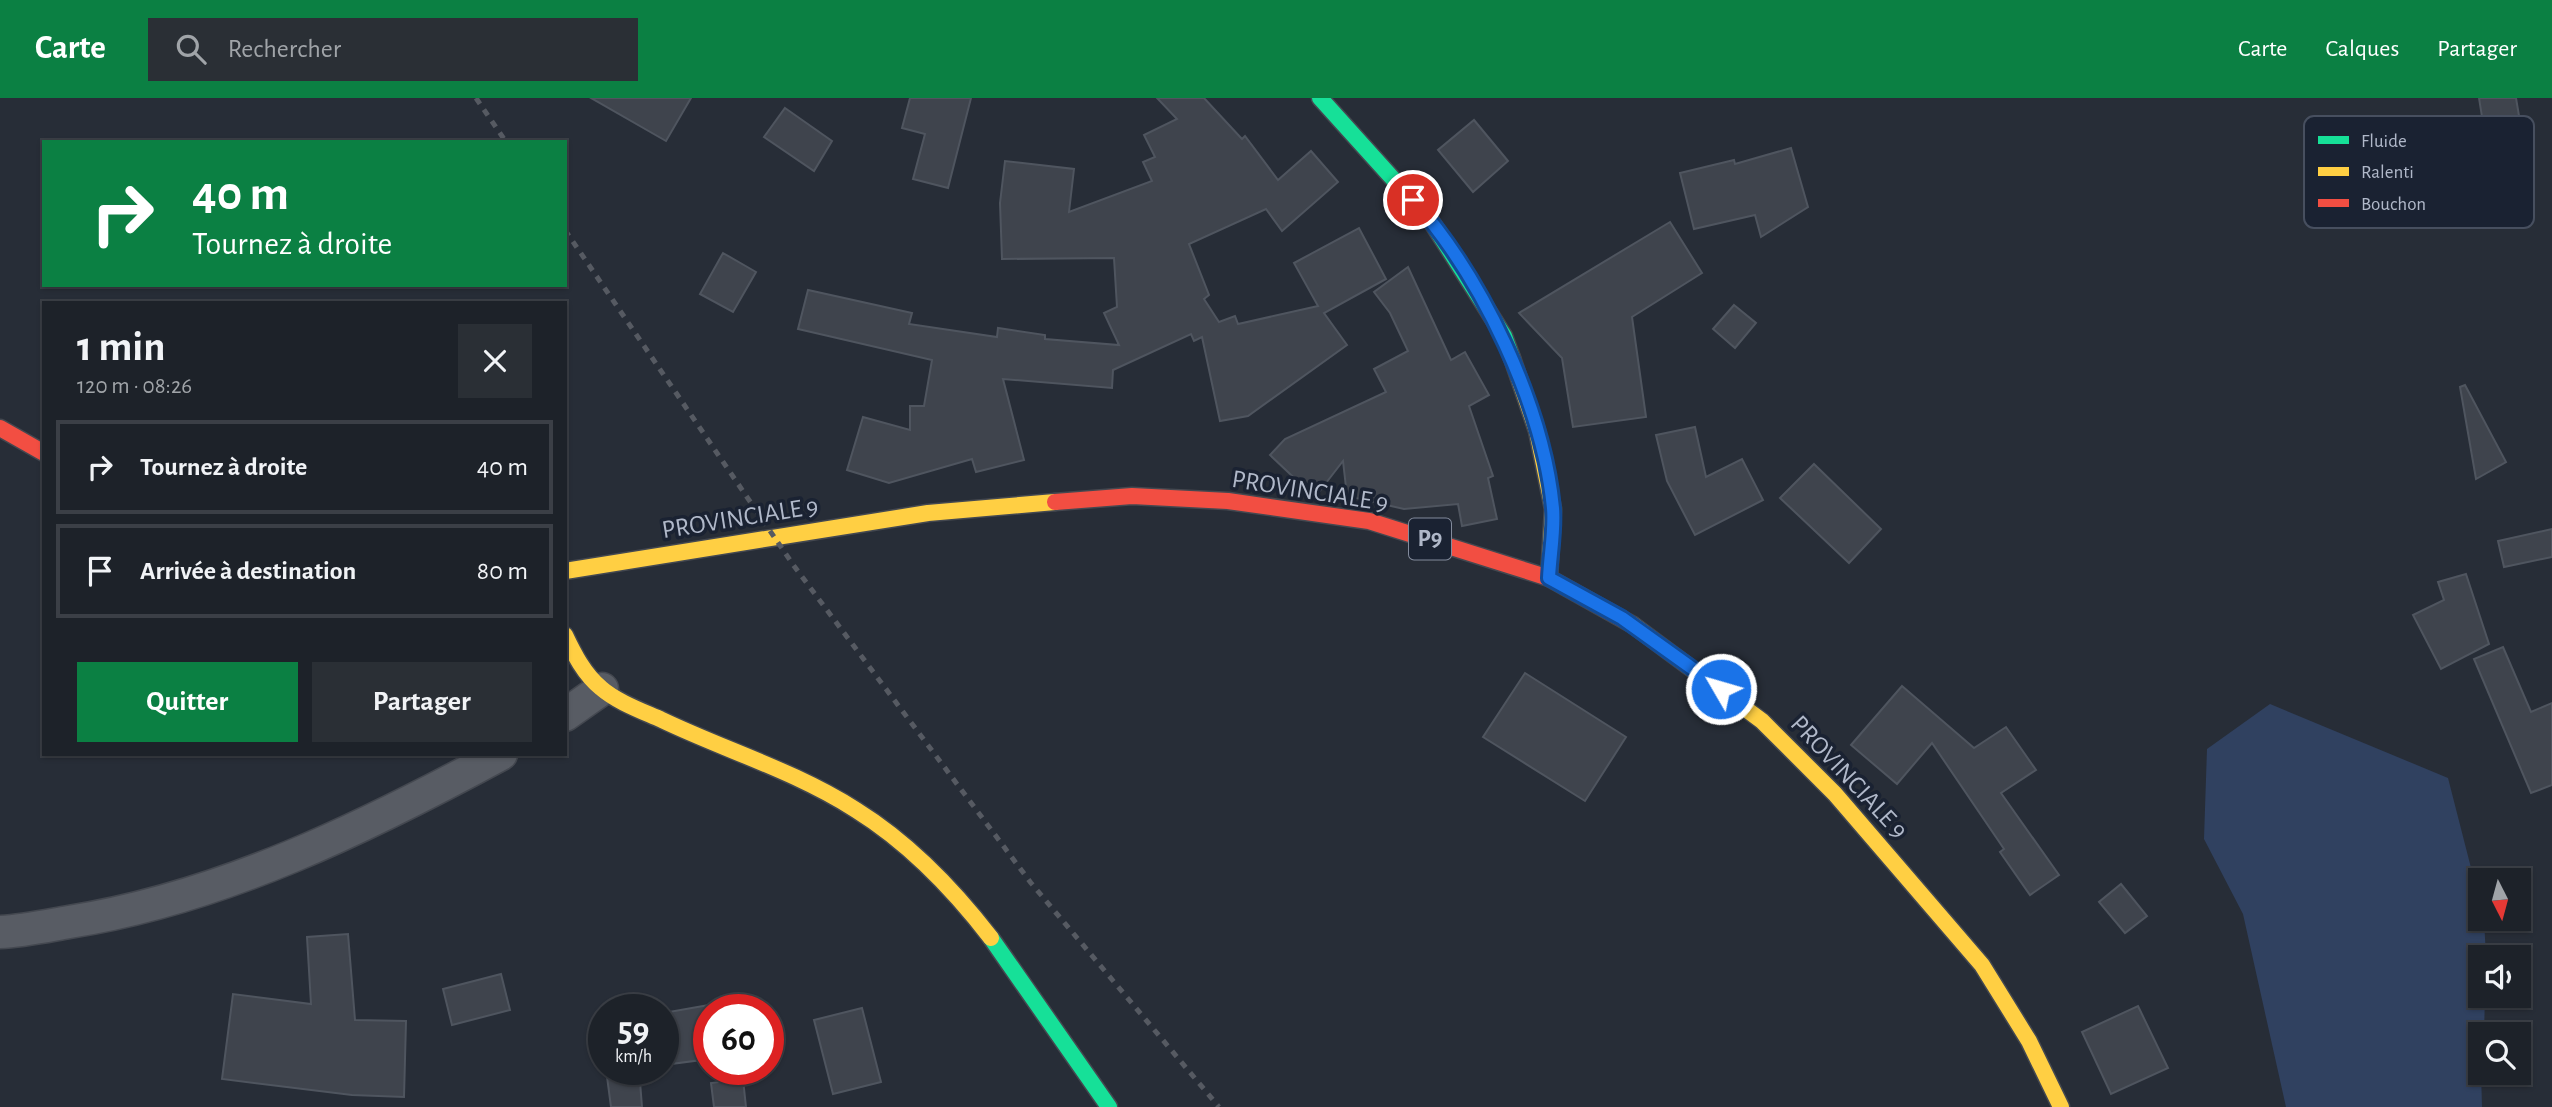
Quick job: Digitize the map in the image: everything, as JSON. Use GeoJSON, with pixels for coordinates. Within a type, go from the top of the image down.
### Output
{"type":"FeatureCollection","features":[{"type":"Feature","properties":{"kind":"main road"},"geometry":{"type":"LineString","coordinates":[[1320,98],[1431,221],[1504,336],[1537,431],[1553,509],[1549,578]]}},
{"type":"Feature","properties":{"kind":"main road"},"geometry":{"type":"LineString","coordinates":[[0,428],[42,452]]}},
{"type":"Feature","properties":{"kind":"main road","name":"PROVINCIALE 9"},"geometry":{"type":"LineString","coordinates":[[567,571],[928,513],[1132,496],[1228,501],[1369,521],[1549,578],[1622,618],[1680,658],[1762,721],[1835,794],[1982,965],[2029,1041],[2061,1107]]}},
{"type":"Feature","properties":{"kind":"main road"},"geometry":{"type":"LineString","coordinates":[[567,640],[576,661],[602,688],[653,716],[807,782],[885,829],[921,858],[980,920],[1109,1107]]}},
{"type":"Feature","properties":{"kind":"street"},"geometry":{"type":"LineString","coordinates":[[567,714],[602,688]]}},
{"type":"Feature","properties":{"kind":"street"},"geometry":{"type":"LineString","coordinates":[[0,932],[116,915],[210,888],[393,812],[497,756]]}},
{"type":"Feature","properties":{"kind":"water"},"geometry":{"type":"Polygon","coordinates":[[[2270,704],[2448,778],[2471,868],[2468,868],[2468,931],[2485,931],[2485,945],[2468,945],[2468,1008],[2485,1008],[2484,1022],[2468,1022],[2468,1085],[2481,1085],[2482,1107],[2286,1107],[2243,914],[2204,839],[2207,749],[2270,704]]]}},
{"type":"Feature","properties":{"kind":"building"},"geometry":{"type":"Polygon","coordinates":[[[591,98],[691,98],[666,141],[591,98]]]}},
{"type":"Feature","properties":{"kind":"building"},"geometry":{"type":"Polygon","coordinates":[[[910,98],[971,98],[948,188],[913,179],[925,134],[902,128],[910,98]]]}},
{"type":"Feature","properties":{"kind":"building"},"geometry":{"type":"Polygon","coordinates":[[[1157,98],[1204,98],[1242,139],[1245,136],[1278,180],[1311,151],[1338,182],[1282,231],[1266,209],[1189,244],[1209,295],[1204,299],[1219,322],[1235,316],[1238,324],[1318,306],[1294,263],[1359,228],[1386,279],[1324,313],[1347,345],[1248,416],[1220,421],[1202,337],[1194,341],[1191,334],[1113,370],[1112,388],[1003,379],[1024,460],[976,472],[972,459],[889,483],[847,470],[863,417],[910,430],[910,406],[924,406],[932,360],[798,329],[808,290],[912,313],[909,324],[997,337],[998,328],[1045,335],[1045,339],[1119,345],[1104,313],[1117,307],[1114,258],[1002,259],[1000,203],[1005,161],[1074,169],[1069,212],[1152,181],[1143,162],[1155,157],[1144,135],[1177,119],[1157,98]]]}},
{"type":"Feature","properties":{"kind":"building"},"geometry":{"type":"Polygon","coordinates":[[[2479,98],[2516,98],[2519,116],[2482,116],[2479,98]]]}},
{"type":"Feature","properties":{"kind":"building"},"geometry":{"type":"Polygon","coordinates":[[[785,108],[832,141],[814,171],[764,137],[785,108]]]}},
{"type":"Feature","properties":{"kind":"building"},"geometry":{"type":"Polygon","coordinates":[[[1474,120],[1508,161],[1473,192],[1438,150],[1474,120]]]}},
{"type":"Feature","properties":{"kind":"building"},"geometry":{"type":"Polygon","coordinates":[[[1791,148],[1808,207],[1761,237],[1755,215],[1694,229],[1680,173],[1734,160],[1735,164],[1791,148]]]}},
{"type":"Feature","properties":{"kind":"building"},"geometry":{"type":"Polygon","coordinates":[[[1670,222],[1702,273],[1632,317],[1646,417],[1573,427],[1562,358],[1519,313],[1670,222]]]}},
{"type":"Feature","properties":{"kind":"building"},"geometry":{"type":"Polygon","coordinates":[[[723,253],[756,272],[733,312],[700,294],[723,253]]]}},
{"type":"Feature","properties":{"kind":"building"},"geometry":{"type":"Polygon","coordinates":[[[1408,267],[1451,360],[1465,352],[1489,395],[1469,406],[1493,476],[1488,478],[1497,519],[1462,526],[1458,504],[1404,509],[1347,496],[1343,461],[1319,492],[1307,490],[1270,455],[1285,439],[1386,392],[1374,369],[1408,351],[1390,313],[1374,292],[1408,267]]]}},
{"type":"Feature","properties":{"kind":"building"},"geometry":{"type":"Polygon","coordinates":[[[1734,305],[1756,323],[1735,348],[1713,329],[1734,305]]]}},
{"type":"Feature","properties":{"kind":"building"},"geometry":{"type":"Polygon","coordinates":[[[2465,385],[2506,462],[2476,479],[2460,387],[2465,385]]]}},
{"type":"Feature","properties":{"kind":"building"},"geometry":{"type":"Polygon","coordinates":[[[1695,427],[1706,477],[1742,459],[1763,500],[1695,535],[1667,481],[1656,435],[1695,427]]]}},
{"type":"Feature","properties":{"kind":"building"},"geometry":{"type":"Polygon","coordinates":[[[1814,464],[1881,529],[1849,563],[1780,498],[1814,464]]]}},
{"type":"Feature","properties":{"kind":"building"},"geometry":{"type":"Polygon","coordinates":[[[2552,529],[2552,557],[2504,567],[2498,541],[2552,529]]]}},
{"type":"Feature","properties":{"kind":"building"},"geometry":{"type":"Polygon","coordinates":[[[2466,574],[2489,644],[2441,669],[2413,615],[2444,600],[2438,582],[2466,574]]]}},
{"type":"Feature","properties":{"kind":"building"},"geometry":{"type":"Polygon","coordinates":[[[2503,647],[2531,712],[2552,703],[2552,785],[2531,793],[2474,659],[2503,647]]]}},
{"type":"Feature","properties":{"kind":"building"},"geometry":{"type":"Polygon","coordinates":[[[1525,673],[1626,737],[1585,801],[1483,737],[1525,673]]]}},
{"type":"Feature","properties":{"kind":"building"},"geometry":{"type":"Polygon","coordinates":[[[1902,686],[1974,748],[2006,727],[2036,770],[2001,793],[2059,875],[2030,895],[2000,852],[2004,849],[1932,743],[1897,784],[1851,745],[1902,686]]]}},
{"type":"Feature","properties":{"kind":"building"},"geometry":{"type":"Polygon","coordinates":[[[2121,884],[2147,916],[2125,933],[2099,902],[2121,884]]]}},
{"type":"Feature","properties":{"kind":"building"},"geometry":{"type":"Polygon","coordinates":[[[348,934],[355,1020],[406,1021],[404,1097],[352,1095],[222,1079],[233,994],[311,1004],[307,937],[348,934]]]}},
{"type":"Feature","properties":{"kind":"building"},"geometry":{"type":"Polygon","coordinates":[[[501,974],[510,1010],[452,1025],[443,989],[501,974]]]}},
{"type":"Feature","properties":{"kind":"building"},"geometry":{"type":"Polygon","coordinates":[[[2138,1006],[2168,1068],[2111,1094],[2082,1032],[2138,1006]]]}},
{"type":"Feature","properties":{"kind":"building"},"geometry":{"type":"Polygon","coordinates":[[[693,1008],[693,1061],[679,1063],[679,1010],[693,1008]]]}},
{"type":"Feature","properties":{"kind":"building"},"geometry":{"type":"Polygon","coordinates":[[[862,1008],[881,1082],[833,1094],[814,1020],[862,1008]]]}},
{"type":"Feature","properties":{"kind":"building"},"geometry":{"type":"Polygon","coordinates":[[[608,1085],[640,1085],[642,1107],[611,1107],[608,1085]]]}},
{"type":"Feature","properties":{"kind":"building"},"geometry":{"type":"Polygon","coordinates":[[[711,1085],[744,1085],[746,1107],[714,1107],[711,1085]]]}},
{"type":"Feature","properties":{"kind":"railway"},"geometry":{"type":"LineString","coordinates":[[476,98],[505,140]]}},
{"type":"Feature","properties":{"kind":"railway"},"geometry":{"type":"LineString","coordinates":[[567,233],[794,566],[1031,883],[1219,1107]]}},
{"type":"Feature","properties":{"kind":"traffic: fast"},"geometry":{"type":"LineString","coordinates":[[1320,98],[1431,221],[1504,336],[1512,358]]}},
{"type":"Feature","properties":{"kind":"traffic: fast"},"geometry":{"type":"LineString","coordinates":[[991,938],[1109,1107]]}},
{"type":"Feature","properties":{"kind":"traffic: slow"},"geometry":{"type":"LineString","coordinates":[[1512,358],[1537,431],[1553,509],[1549,578]]}},
{"type":"Feature","properties":{"kind":"traffic: slow"},"geometry":{"type":"LineString","coordinates":[[567,571],[928,513],[1055,502]]}},
{"type":"Feature","properties":{"kind":"traffic: slow"},"geometry":{"type":"LineString","coordinates":[[1633,625],[1762,721],[1835,794],[1982,965],[2029,1041],[2061,1107]]}},
{"type":"Feature","properties":{"kind":"traffic: slow"},"geometry":{"type":"LineString","coordinates":[[567,639],[589,676],[614,698],[809,784],[876,823],[930,868],[991,938]]}},
{"type":"Feature","properties":{"kind":"traffic: jam"},"geometry":{"type":"LineString","coordinates":[[0,428],[42,452]]}},
{"type":"Feature","properties":{"kind":"traffic: jam"},"geometry":{"type":"LineString","coordinates":[[1055,502],[1132,496],[1228,501],[1369,521],[1549,578],[1633,625]]}},
{"type":"Feature","properties":{"kind":"route"},"geometry":{"type":"LineString","coordinates":[[1413,200],[1431,221],[1504,336],[1537,431],[1553,509],[1549,578],[1622,618],[1721,689]]}}]}
